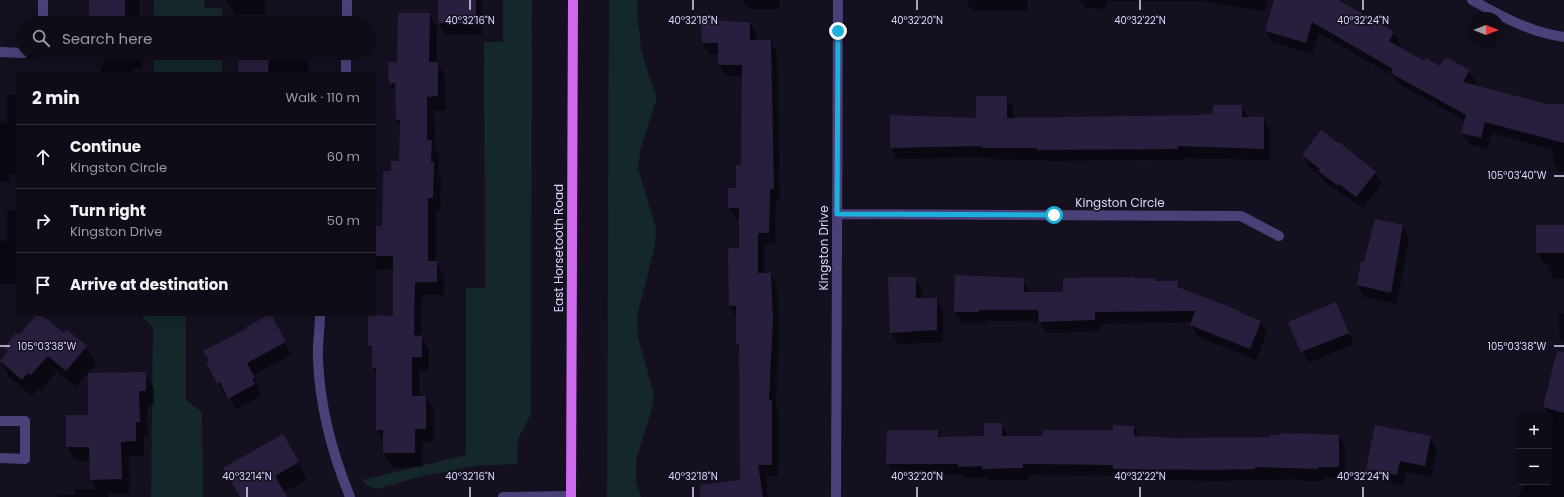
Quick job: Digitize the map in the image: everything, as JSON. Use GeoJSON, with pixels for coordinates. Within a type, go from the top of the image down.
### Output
{"type":"FeatureCollection","features":[{"type":"Feature","properties":{"kind":"main road","name":"East Horsetooth Road"},"geometry":{"type":"LineString","coordinates":[[571,497],[573,0]]}},
{"type":"Feature","properties":{"kind":"street"},"geometry":{"type":"LineString","coordinates":[[43,0],[43,16]]}},
{"type":"Feature","properties":{"kind":"street"},"geometry":{"type":"LineString","coordinates":[[347,0],[347,16]]}},
{"type":"Feature","properties":{"kind":"street","name":"Kingston Drive"},"geometry":{"type":"LineString","coordinates":[[836,497],[838,0]]}},
{"type":"Feature","properties":{"kind":"street"},"geometry":{"type":"LineString","coordinates":[[1472,0],[1513,23],[1548,35],[1564,37]]}},
{"type":"Feature","properties":{"kind":"street"},"geometry":{"type":"LineString","coordinates":[[0,52],[16,53]]}},
{"type":"Feature","properties":{"kind":"street"},"geometry":{"type":"LineString","coordinates":[[346,60],[346,72]]}},
{"type":"Feature","properties":{"kind":"street","name":"Kingston Circle"},"geometry":{"type":"LineString","coordinates":[[837,214],[1241,216],[1279,236]]}},
{"type":"Feature","properties":{"kind":"street"},"geometry":{"type":"LineString","coordinates":[[320,316],[318,359],[323,410],[334,454],[350,497]]}},
{"type":"Feature","properties":{"kind":"street"},"geometry":{"type":"LineString","coordinates":[[0,421],[26,421],[26,459],[0,458]]}},
{"type":"Feature","properties":{"kind":"street"},"geometry":{"type":"LineString","coordinates":[[503,497],[571,497]]}},
{"type":"Feature","properties":{"kind":"green space"},"geometry":{"type":"Polygon","coordinates":[[[154,0],[204,0],[205,8],[222,8],[222,16],[154,16],[154,0]]]}},
{"type":"Feature","properties":{"kind":"green space"},"geometry":{"type":"Polygon","coordinates":[[[503,0],[532,0],[531,414],[518,439],[517,464],[474,466],[419,477],[377,489],[368,486],[362,480],[466,455],[466,288],[485,288],[484,42],[503,42],[503,0]]]}},
{"type":"Feature","properties":{"kind":"green space"},"geometry":{"type":"Polygon","coordinates":[[[609,0],[638,0],[637,10],[641,48],[657,97],[640,151],[638,168],[656,229],[655,246],[637,316],[638,337],[654,394],[653,405],[636,460],[636,482],[641,497],[607,497],[609,0]]]}},
{"type":"Feature","properties":{"kind":"green space"},"geometry":{"type":"Polygon","coordinates":[[[154,60],[222,60],[222,72],[154,72],[154,60]]]}},
{"type":"Feature","properties":{"kind":"green space"},"geometry":{"type":"Polygon","coordinates":[[[142,316],[186,316],[186,400],[202,412],[203,497],[151,497],[153,328],[142,316]]]}},
{"type":"Feature","properties":{"kind":"building"},"geometry":{"type":"Polygon","coordinates":[[[89,0],[125,0],[125,16],[89,16],[89,0]]]}},
{"type":"Feature","properties":{"kind":"building"},"geometry":{"type":"Polygon","coordinates":[[[438,0],[476,0],[476,24],[438,23],[438,0]]]}},
{"type":"Feature","properties":{"kind":"building"},"geometry":{"type":"Polygon","coordinates":[[[1274,0],[1338,0],[1394,32],[1389,41],[1424,61],[1426,58],[1440,66],[1445,57],[1470,70],[1463,82],[1547,104],[1564,104],[1564,143],[1485,122],[1481,138],[1461,133],[1466,115],[1391,73],[1393,69],[1312,22],[1306,43],[1265,31],[1274,0]]]}},
{"type":"Feature","properties":{"kind":"building"},"geometry":{"type":"Polygon","coordinates":[[[398,13],[430,13],[429,62],[438,62],[438,96],[427,97],[427,140],[432,140],[431,162],[434,162],[433,198],[428,198],[428,261],[437,261],[437,282],[415,282],[414,335],[422,336],[422,357],[412,357],[412,396],[426,396],[426,429],[415,429],[415,453],[383,453],[383,430],[376,430],[376,368],[372,368],[372,346],[368,346],[368,316],[393,316],[393,256],[376,256],[376,226],[382,226],[383,171],[391,171],[391,161],[399,161],[400,120],[396,120],[395,83],[389,84],[388,62],[397,62],[398,13]]]}},
{"type":"Feature","properties":{"kind":"building"},"geometry":{"type":"Polygon","coordinates":[[[701,20],[750,22],[750,40],[771,40],[774,189],[770,189],[769,233],[758,233],[758,273],[771,273],[773,319],[769,400],[772,400],[772,465],[758,465],[763,497],[700,497],[700,485],[740,480],[739,344],[736,344],[736,306],[729,306],[728,248],[739,248],[739,208],[728,208],[728,188],[736,188],[736,165],[741,165],[742,65],[718,65],[718,43],[702,43],[701,20]]]}},
{"type":"Feature","properties":{"kind":"building"},"geometry":{"type":"Polygon","coordinates":[[[239,60],[269,60],[268,72],[238,72],[239,60]]]}},
{"type":"Feature","properties":{"kind":"building"},"geometry":{"type":"Polygon","coordinates":[[[976,96],[1007,96],[1007,118],[1202,115],[1213,114],[1213,105],[1242,105],[1242,117],[1264,117],[1264,149],[1178,146],[1178,149],[1037,150],[1037,148],[982,148],[982,146],[890,148],[890,115],[976,118],[976,96]]]}},
{"type":"Feature","properties":{"kind":"building"},"geometry":{"type":"Polygon","coordinates":[[[1321,130],[1338,143],[1339,142],[1376,172],[1356,197],[1318,171],[1320,169],[1302,155],[1321,130]]]}},
{"type":"Feature","properties":{"kind":"building"},"geometry":{"type":"Polygon","coordinates":[[[1375,219],[1403,225],[1391,293],[1357,285],[1361,261],[1364,262],[1375,219]]]}},
{"type":"Feature","properties":{"kind":"building"},"geometry":{"type":"Polygon","coordinates":[[[1536,225],[1564,225],[1564,253],[1536,253],[1536,225]]]}},
{"type":"Feature","properties":{"kind":"building"},"geometry":{"type":"Polygon","coordinates":[[[955,275],[1024,278],[1024,292],[1063,292],[1063,278],[1133,277],[1155,278],[1155,281],[1178,281],[1178,287],[1240,311],[1239,312],[1261,321],[1250,349],[1190,325],[1195,311],[1095,312],[1095,320],[1039,322],[1038,310],[979,310],[979,312],[954,312],[955,275]]]}},
{"type":"Feature","properties":{"kind":"building"},"geometry":{"type":"Polygon","coordinates":[[[888,277],[916,277],[916,298],[937,298],[937,330],[890,333],[888,277]]]}},
{"type":"Feature","properties":{"kind":"building"},"geometry":{"type":"Polygon","coordinates":[[[1336,302],[1349,333],[1301,352],[1288,322],[1336,302]]]}},
{"type":"Feature","properties":{"kind":"building"},"geometry":{"type":"Polygon","coordinates":[[[35,316],[43,316],[64,333],[66,329],[87,346],[66,371],[48,356],[31,375],[28,373],[22,380],[0,361],[8,351],[4,348],[16,333],[19,335],[35,316]]]}},
{"type":"Feature","properties":{"kind":"building"},"geometry":{"type":"Polygon","coordinates":[[[267,316],[272,316],[286,342],[247,363],[255,378],[252,379],[255,384],[228,399],[220,382],[217,384],[206,362],[209,361],[203,351],[247,329],[246,327],[267,316]]]}},
{"type":"Feature","properties":{"kind":"building"},"geometry":{"type":"Polygon","coordinates":[[[1557,351],[1564,352],[1564,413],[1543,407],[1557,351]]]}},
{"type":"Feature","properties":{"kind":"building"},"geometry":{"type":"Polygon","coordinates":[[[146,372],[146,391],[139,391],[140,422],[136,422],[136,441],[121,442],[122,479],[90,480],[89,447],[66,447],[66,415],[88,415],[88,373],[146,372]]]}},
{"type":"Feature","properties":{"kind":"building"},"geometry":{"type":"Polygon","coordinates":[[[984,423],[1002,423],[1002,436],[1043,436],[1043,430],[1113,430],[1113,425],[1134,426],[1134,436],[1177,438],[1270,437],[1270,435],[1281,435],[1281,433],[1339,435],[1339,467],[1318,467],[1318,469],[1255,467],[1255,469],[1213,470],[1113,469],[1113,465],[1023,464],[1023,468],[982,469],[982,466],[958,467],[958,464],[886,464],[887,430],[938,430],[938,437],[984,436],[984,423]]]}},
{"type":"Feature","properties":{"kind":"building"},"geometry":{"type":"Polygon","coordinates":[[[1375,425],[1431,436],[1425,466],[1400,461],[1397,475],[1366,469],[1375,425]]]}},
{"type":"Feature","properties":{"kind":"building"},"geometry":{"type":"Polygon","coordinates":[[[283,434],[299,462],[275,476],[287,497],[240,497],[223,468],[283,434]]]}},
{"type":"Feature","properties":{"kind":"route"},"geometry":{"type":"LineString","coordinates":[[838,31],[837,214],[1054,215]]}}]}
